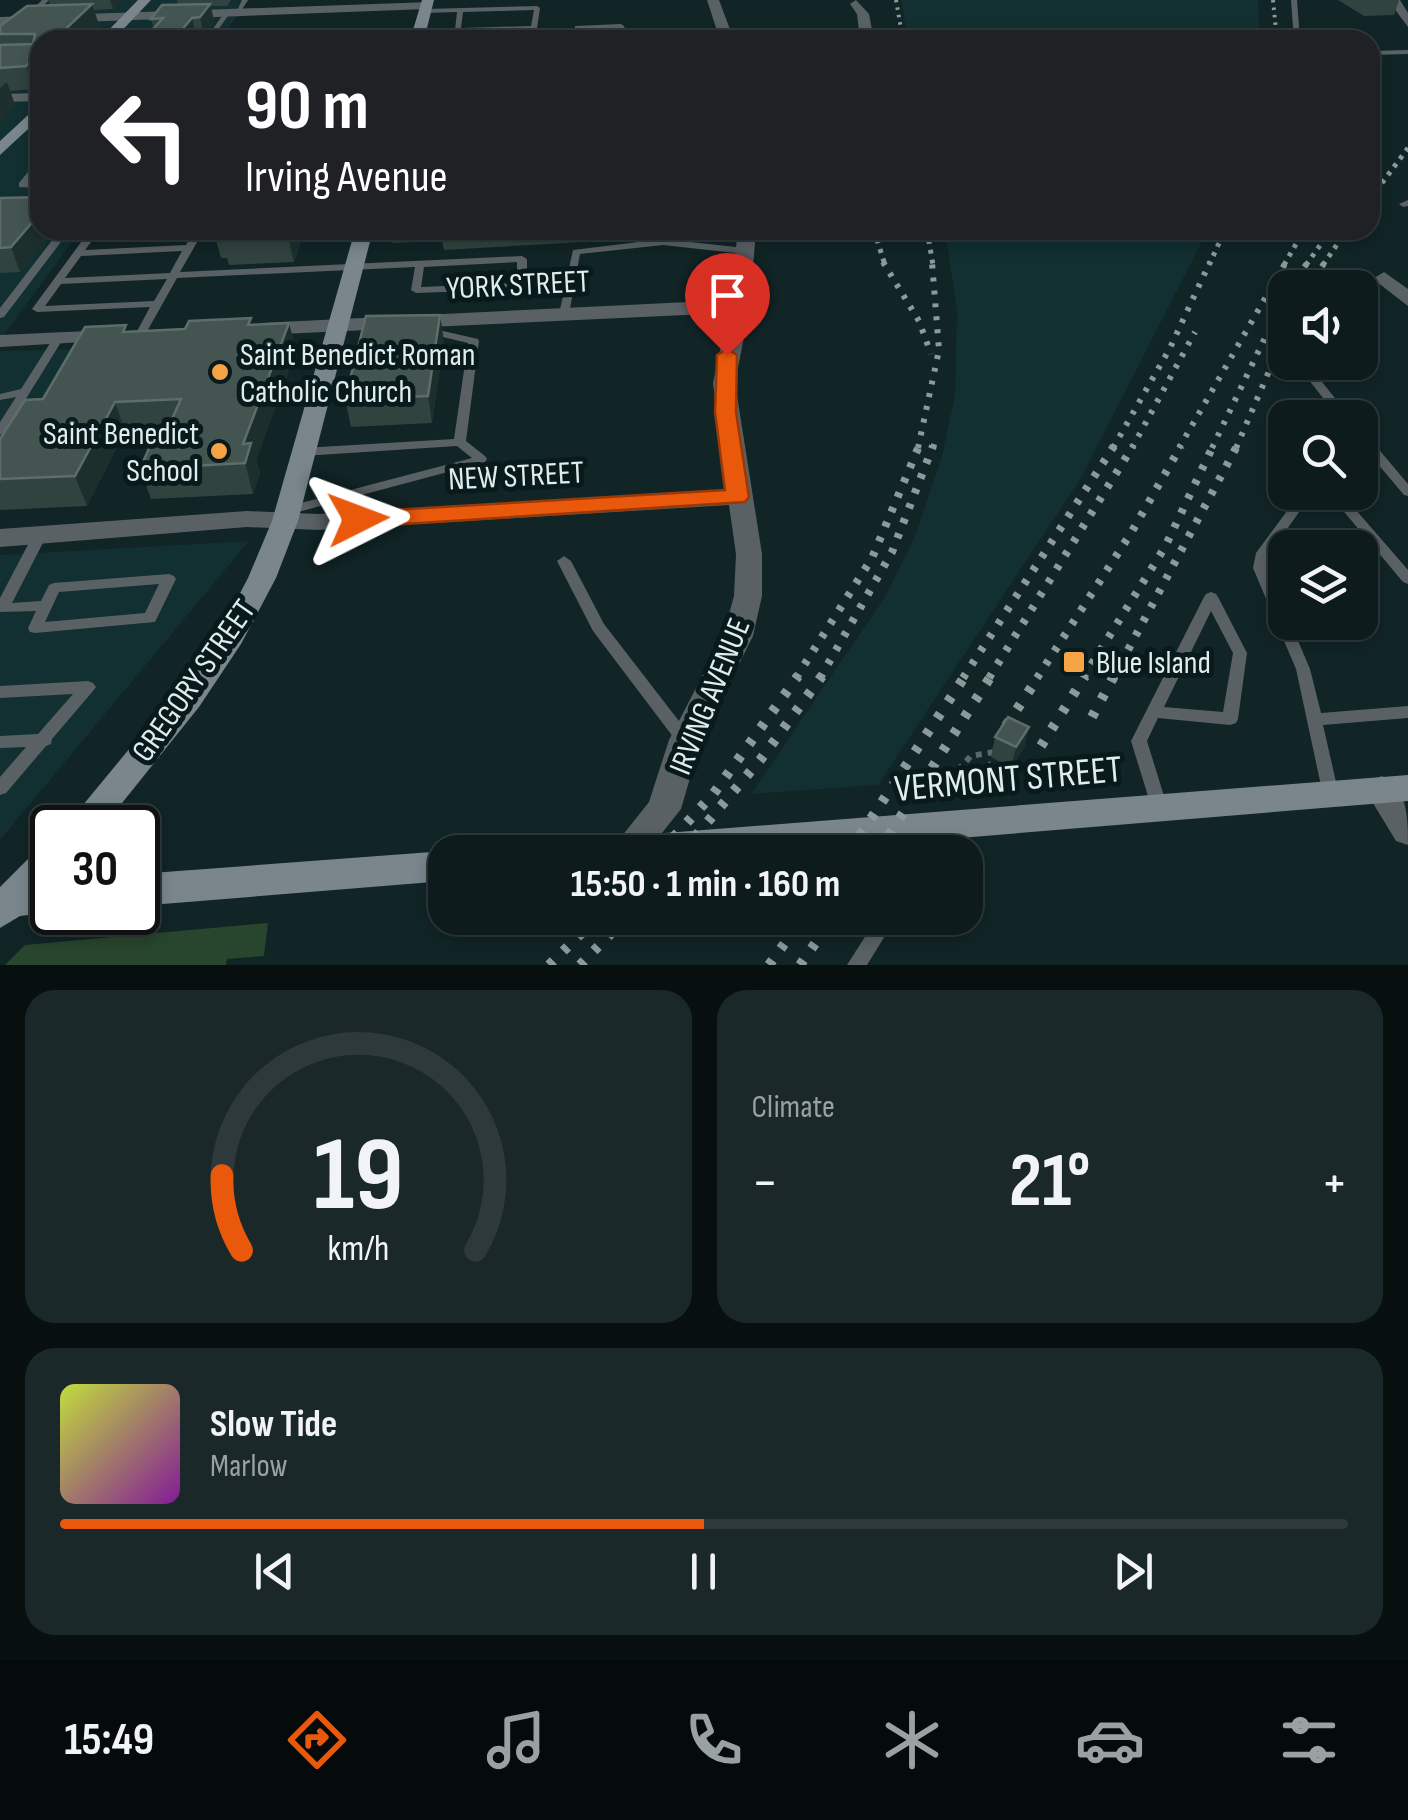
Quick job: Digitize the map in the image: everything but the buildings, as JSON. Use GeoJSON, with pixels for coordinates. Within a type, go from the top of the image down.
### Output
{"type":"FeatureCollection","features":[{"type":"Feature","properties":{"kind":"main road"},"geometry":{"type":"LineString","coordinates":[[116,30],[145,0]]}},
{"type":"Feature","properties":{"kind":"main road"},"geometry":{"type":"LineString","coordinates":[[420,30],[427,5]]}},
{"type":"Feature","properties":{"kind":"main road"},"geometry":{"type":"LineString","coordinates":[[0,150],[30,118]]}},
{"type":"Feature","properties":{"kind":"main road","name":"GREGORY STREET"},"geometry":{"type":"LineString","coordinates":[[99,805],[188,699],[222,650],[262,578],[286,516],[361,240]]}},
{"type":"Feature","properties":{"kind":"main road","name":"VERMONT STREET"},"geometry":{"type":"LineString","coordinates":[[968,835],[1160,808],[1395,789]]}},
{"type":"Feature","properties":{"kind":"main road"},"geometry":{"type":"LineString","coordinates":[[160,888],[428,867]]}},
{"type":"Feature","properties":{"kind":"main road"},"geometry":{"type":"LineString","coordinates":[[0,912],[30,881]]}},
{"type":"Feature","properties":{"kind":"main road"},"geometry":{"type":"LineString","coordinates":[[0,902],[30,899]]}},
{"type":"Feature","properties":{"kind":"street"},"geometry":{"type":"LineString","coordinates":[[713,0],[724,30]]}},
{"type":"Feature","properties":{"kind":"street"},"geometry":{"type":"LineString","coordinates":[[1394,0],[1408,23]]}},
{"type":"Feature","properties":{"kind":"street"},"geometry":{"type":"LineString","coordinates":[[856,4],[863,14],[865,30]]}},
{"type":"Feature","properties":{"kind":"street"},"geometry":{"type":"LineString","coordinates":[[0,21],[238,7],[427,5]]}},
{"type":"Feature","properties":{"kind":"street"},"geometry":{"type":"LineString","coordinates":[[0,98],[30,97]]}},
{"type":"Feature","properties":{"kind":"street","name":"IRVING AVENUE"},"geometry":{"type":"LineString","coordinates":[[642,835],[664,809],[685,740],[738,636],[748,596],[749,554],[737,497],[724,383],[740,306],[746,240]]}},
{"type":"Feature","properties":{"kind":"street"},"geometry":{"type":"LineString","coordinates":[[1408,277],[1384,278],[1408,300]]}},
{"type":"Feature","properties":{"kind":"street","name":"YORK STREET"},"geometry":{"type":"LineString","coordinates":[[236,330],[740,306]]}},
{"type":"Feature","properties":{"kind":"street"},"geometry":{"type":"LineString","coordinates":[[0,342],[149,334]]}},
{"type":"Feature","properties":{"kind":"street","name":"NEW STREET"},"geometry":{"type":"LineString","coordinates":[[0,538],[286,516],[737,497]]}},
{"type":"Feature","properties":{"kind":"street"},"geometry":{"type":"LineString","coordinates":[[1395,789],[1408,830]]}},
{"type":"Feature","properties":{"kind":"lane"},"geometry":{"type":"LineString","coordinates":[[23,20],[46,0]]}},
{"type":"Feature","properties":{"kind":"lane"},"geometry":{"type":"LineString","coordinates":[[1294,0],[1296,30]]}},
{"type":"Feature","properties":{"kind":"lane"},"geometry":{"type":"LineString","coordinates":[[427,5],[460,10],[537,8],[534,28],[458,30],[460,10]]}},
{"type":"Feature","properties":{"kind":"lane"},"geometry":{"type":"LineString","coordinates":[[217,30],[238,7]]}},
{"type":"Feature","properties":{"kind":"lane"},"geometry":{"type":"LineString","coordinates":[[1380,53],[1408,52]]}},
{"type":"Feature","properties":{"kind":"lane"},"geometry":{"type":"LineString","coordinates":[[0,315],[58,240]]}},
{"type":"Feature","properties":{"kind":"lane"},"geometry":{"type":"LineString","coordinates":[[87,240],[37,309],[157,304]]}},
{"type":"Feature","properties":{"kind":"lane"},"geometry":{"type":"LineString","coordinates":[[149,334],[157,304],[193,240]]}},
{"type":"Feature","properties":{"kind":"lane"},"geometry":{"type":"LineString","coordinates":[[564,314],[576,252],[663,242],[746,240]]}},
{"type":"Feature","properties":{"kind":"lane"},"geometry":{"type":"LineString","coordinates":[[78,253],[188,248]]}},
{"type":"Feature","properties":{"kind":"lane"},"geometry":{"type":"LineString","coordinates":[[58,281],[522,259],[522,286],[416,290],[420,264]]}},
{"type":"Feature","properties":{"kind":"lane"},"geometry":{"type":"LineString","coordinates":[[396,323],[474,341],[460,442]]}},
{"type":"Feature","properties":{"kind":"lane"},"geometry":{"type":"LineString","coordinates":[[0,431],[58,339]]}},
{"type":"Feature","properties":{"kind":"lane"},"geometry":{"type":"LineString","coordinates":[[1314,380],[1331,400]]}},
{"type":"Feature","properties":{"kind":"lane"},"geometry":{"type":"LineString","coordinates":[[0,398],[24,392]]}},
{"type":"Feature","properties":{"kind":"lane"},"geometry":{"type":"LineString","coordinates":[[286,516],[481,459],[460,442],[303,452]]}},
{"type":"Feature","properties":{"kind":"lane"},"geometry":{"type":"LineString","coordinates":[[1378,456],[1408,492]]}},
{"type":"Feature","properties":{"kind":"lane"},"geometry":{"type":"LineString","coordinates":[[1331,795],[1303,669],[1260,568],[1261,556],[1306,494],[1324,494],[1339,498],[1408,579]]}},
{"type":"Feature","properties":{"kind":"lane"},"geometry":{"type":"LineString","coordinates":[[40,535],[2,608],[42,606]]}},
{"type":"Feature","properties":{"kind":"lane"},"geometry":{"type":"LineString","coordinates":[[564,560],[598,627],[685,740]]}},
{"type":"Feature","properties":{"kind":"lane"},"geometry":{"type":"LineString","coordinates":[[168,579],[150,618],[34,628],[42,606],[54,588],[168,579]]}},
{"type":"Feature","properties":{"kind":"lane"},"geometry":{"type":"LineString","coordinates":[[1154,712],[1230,719],[1240,653],[1210,597],[1139,741],[1160,808]]}},
{"type":"Feature","properties":{"kind":"lane"},"geometry":{"type":"LineString","coordinates":[[0,692],[88,687],[0,788]]}},
{"type":"Feature","properties":{"kind":"lane"},"geometry":{"type":"LineString","coordinates":[[1314,720],[1408,712]]}},
{"type":"Feature","properties":{"kind":"lane"},"geometry":{"type":"LineString","coordinates":[[0,742],[45,740]]}},
{"type":"Feature","properties":{"kind":"lane"},"geometry":{"type":"LineString","coordinates":[[856,965],[876,935]]}},
{"type":"Feature","properties":{"kind":"path"},"geometry":{"type":"LineString","coordinates":[[958,770],[970,756],[995,756],[987,767]]}},
{"type":"Feature","properties":{"kind":"shaded area"},"geometry":{"type":"Polygon","coordinates":[[[43,0],[249,0],[227,30],[30,30],[30,240],[74,240],[0,340],[0,17],[24,16],[43,0]]]}},
{"type":"Feature","properties":{"kind":"shaded area"},"geometry":{"type":"Polygon","coordinates":[[[901,0],[1258,0],[1260,30],[906,30],[901,0]]]}},
{"type":"Feature","properties":{"kind":"shaded area"},"geometry":{"type":"Polygon","coordinates":[[[946,240],[1203,240],[1081,478],[878,785],[751,794],[885,597],[915,536],[942,456],[955,395],[957,310],[946,240]]]}},
{"type":"Feature","properties":{"kind":"shaded area"},"geometry":{"type":"Polygon","coordinates":[[[82,349],[0,481],[0,351],[82,349]]]}},
{"type":"Feature","properties":{"kind":"shaded area"},"geometry":{"type":"Polygon","coordinates":[[[249,541],[0,840],[0,555],[249,541]]]}},
{"type":"Feature","properties":{"kind":"green space"},"geometry":{"type":"Polygon","coordinates":[[[268,923],[264,956],[227,959],[226,965],[5,965],[25,945],[268,923]]]}},
{"type":"Feature","properties":{"kind":"railway"},"geometry":{"type":"LineString","coordinates":[[896,0],[901,30]]}},
{"type":"Feature","properties":{"kind":"railway"},"geometry":{"type":"LineString","coordinates":[[1273,0],[1276,30]]}},
{"type":"Feature","properties":{"kind":"railway"},"geometry":{"type":"LineString","coordinates":[[1380,186],[1408,148]]}},
{"type":"Feature","properties":{"kind":"railway"},"geometry":{"type":"LineString","coordinates":[[877,240],[885,265]]}},
{"type":"Feature","properties":{"kind":"railway"},"geometry":{"type":"LineString","coordinates":[[929,240],[933,265]]}},
{"type":"Feature","properties":{"kind":"railway"},"geometry":{"type":"LineString","coordinates":[[1209,265],[1220,240]]}},
{"type":"Feature","properties":{"kind":"railway"},"geometry":{"type":"LineString","coordinates":[[1284,265],[1298,240]]}},
{"type":"Feature","properties":{"kind":"railway"},"geometry":{"type":"LineString","coordinates":[[1306,265],[1324,240]]}},
{"type":"Feature","properties":{"kind":"railway"},"geometry":{"type":"LineString","coordinates":[[1323,265],[1340,240]]}},
{"type":"Feature","properties":{"kind":"railway"},"geometry":{"type":"LineString","coordinates":[[883,262],[919,321],[931,354]]}},
{"type":"Feature","properties":{"kind":"railway"},"geometry":{"type":"LineString","coordinates":[[918,448],[939,350],[932,262]]}},
{"type":"Feature","properties":{"kind":"railway"},"geometry":{"type":"LineString","coordinates":[[1113,448],[1170,348],[1210,262]]}},
{"type":"Feature","properties":{"kind":"railway"},"geometry":{"type":"LineString","coordinates":[[1179,448],[1286,262]]}},
{"type":"Feature","properties":{"kind":"railway"},"geometry":{"type":"LineString","coordinates":[[1302,270],[1308,262]]}},
{"type":"Feature","properties":{"kind":"railway"},"geometry":{"type":"LineString","coordinates":[[1319,270],[1325,262]]}},
{"type":"Feature","properties":{"kind":"railway"},"geometry":{"type":"LineString","coordinates":[[1212,448],[1268,331]]}},
{"type":"Feature","properties":{"kind":"railway"},"geometry":{"type":"LineString","coordinates":[[1132,448],[1195,332]]}},
{"type":"Feature","properties":{"kind":"railway"},"geometry":{"type":"LineString","coordinates":[[1236,447],[1268,374]]}},
{"type":"Feature","properties":{"kind":"railway"},"geometry":{"type":"LineString","coordinates":[[933,448],[936,438]]}},
{"type":"Feature","properties":{"kind":"railway"},"geometry":{"type":"LineString","coordinates":[[796,678],[872,558],[919,446]]}},
{"type":"Feature","properties":{"kind":"railway"},"geometry":{"type":"LineString","coordinates":[[820,678],[892,552],[933,446]]}},
{"type":"Feature","properties":{"kind":"railway"},"geometry":{"type":"LineString","coordinates":[[963,678],[1114,446]]}},
{"type":"Feature","properties":{"kind":"railway"},"geometry":{"type":"LineString","coordinates":[[989,678],[1133,446]]}},
{"type":"Feature","properties":{"kind":"railway"},"geometry":{"type":"LineString","coordinates":[[1037,678],[1131,533],[1181,446]]}},
{"type":"Feature","properties":{"kind":"railway"},"geometry":{"type":"LineString","coordinates":[[1083,678],[1165,547],[1213,446]]}},
{"type":"Feature","properties":{"kind":"railway"},"geometry":{"type":"LineString","coordinates":[[1113,678],[1236,447]]}},
{"type":"Feature","properties":{"kind":"railway"},"geometry":{"type":"LineString","coordinates":[[676,835],[714,793],[798,676]]}},
{"type":"Feature","properties":{"kind":"railway"},"geometry":{"type":"LineString","coordinates":[[696,835],[761,759],[822,676]]}},
{"type":"Feature","properties":{"kind":"railway"},"geometry":{"type":"LineString","coordinates":[[860,835],[965,676]]}},
{"type":"Feature","properties":{"kind":"railway"},"geometry":{"type":"LineString","coordinates":[[889,835],[991,676]]}},
{"type":"Feature","properties":{"kind":"railway"},"geometry":{"type":"LineString","coordinates":[[1006,726],[1039,676]]}},
{"type":"Feature","properties":{"kind":"railway"},"geometry":{"type":"LineString","coordinates":[[1041,746],[1085,676]]}},
{"type":"Feature","properties":{"kind":"railway"},"geometry":{"type":"LineString","coordinates":[[1092,717],[1114,676]]}},
{"type":"Feature","properties":{"kind":"railway"},"geometry":{"type":"LineString","coordinates":[[549,965],[580,935]]}},
{"type":"Feature","properties":{"kind":"railway"},"geometry":{"type":"LineString","coordinates":[[580,965],[609,935]]}},
{"type":"Feature","properties":{"kind":"railway"},"geometry":{"type":"LineString","coordinates":[[769,965],[791,935]]}},
{"type":"Feature","properties":{"kind":"railway"},"geometry":{"type":"LineString","coordinates":[[800,965],[821,935]]}},
{"type":"Feature","properties":{"kind":"place","name":"Saint Benedict Roman Catholic Church"},"geometry":{"type":"Point","coordinates":[220,372]}},
{"type":"Feature","properties":{"kind":"place","name":"Saint Benedict School"},"geometry":{"type":"Point","coordinates":[219,451]}},
{"type":"Feature","properties":{"kind":"place","name":"Blue Island"},"geometry":{"type":"Point","coordinates":[1074,662]}},
{"type":"Feature","properties":{"kind":"route"},"geometry":{"type":"LineString","coordinates":[[358,519],[737,497],[725,412],[727,355]]}}]}
